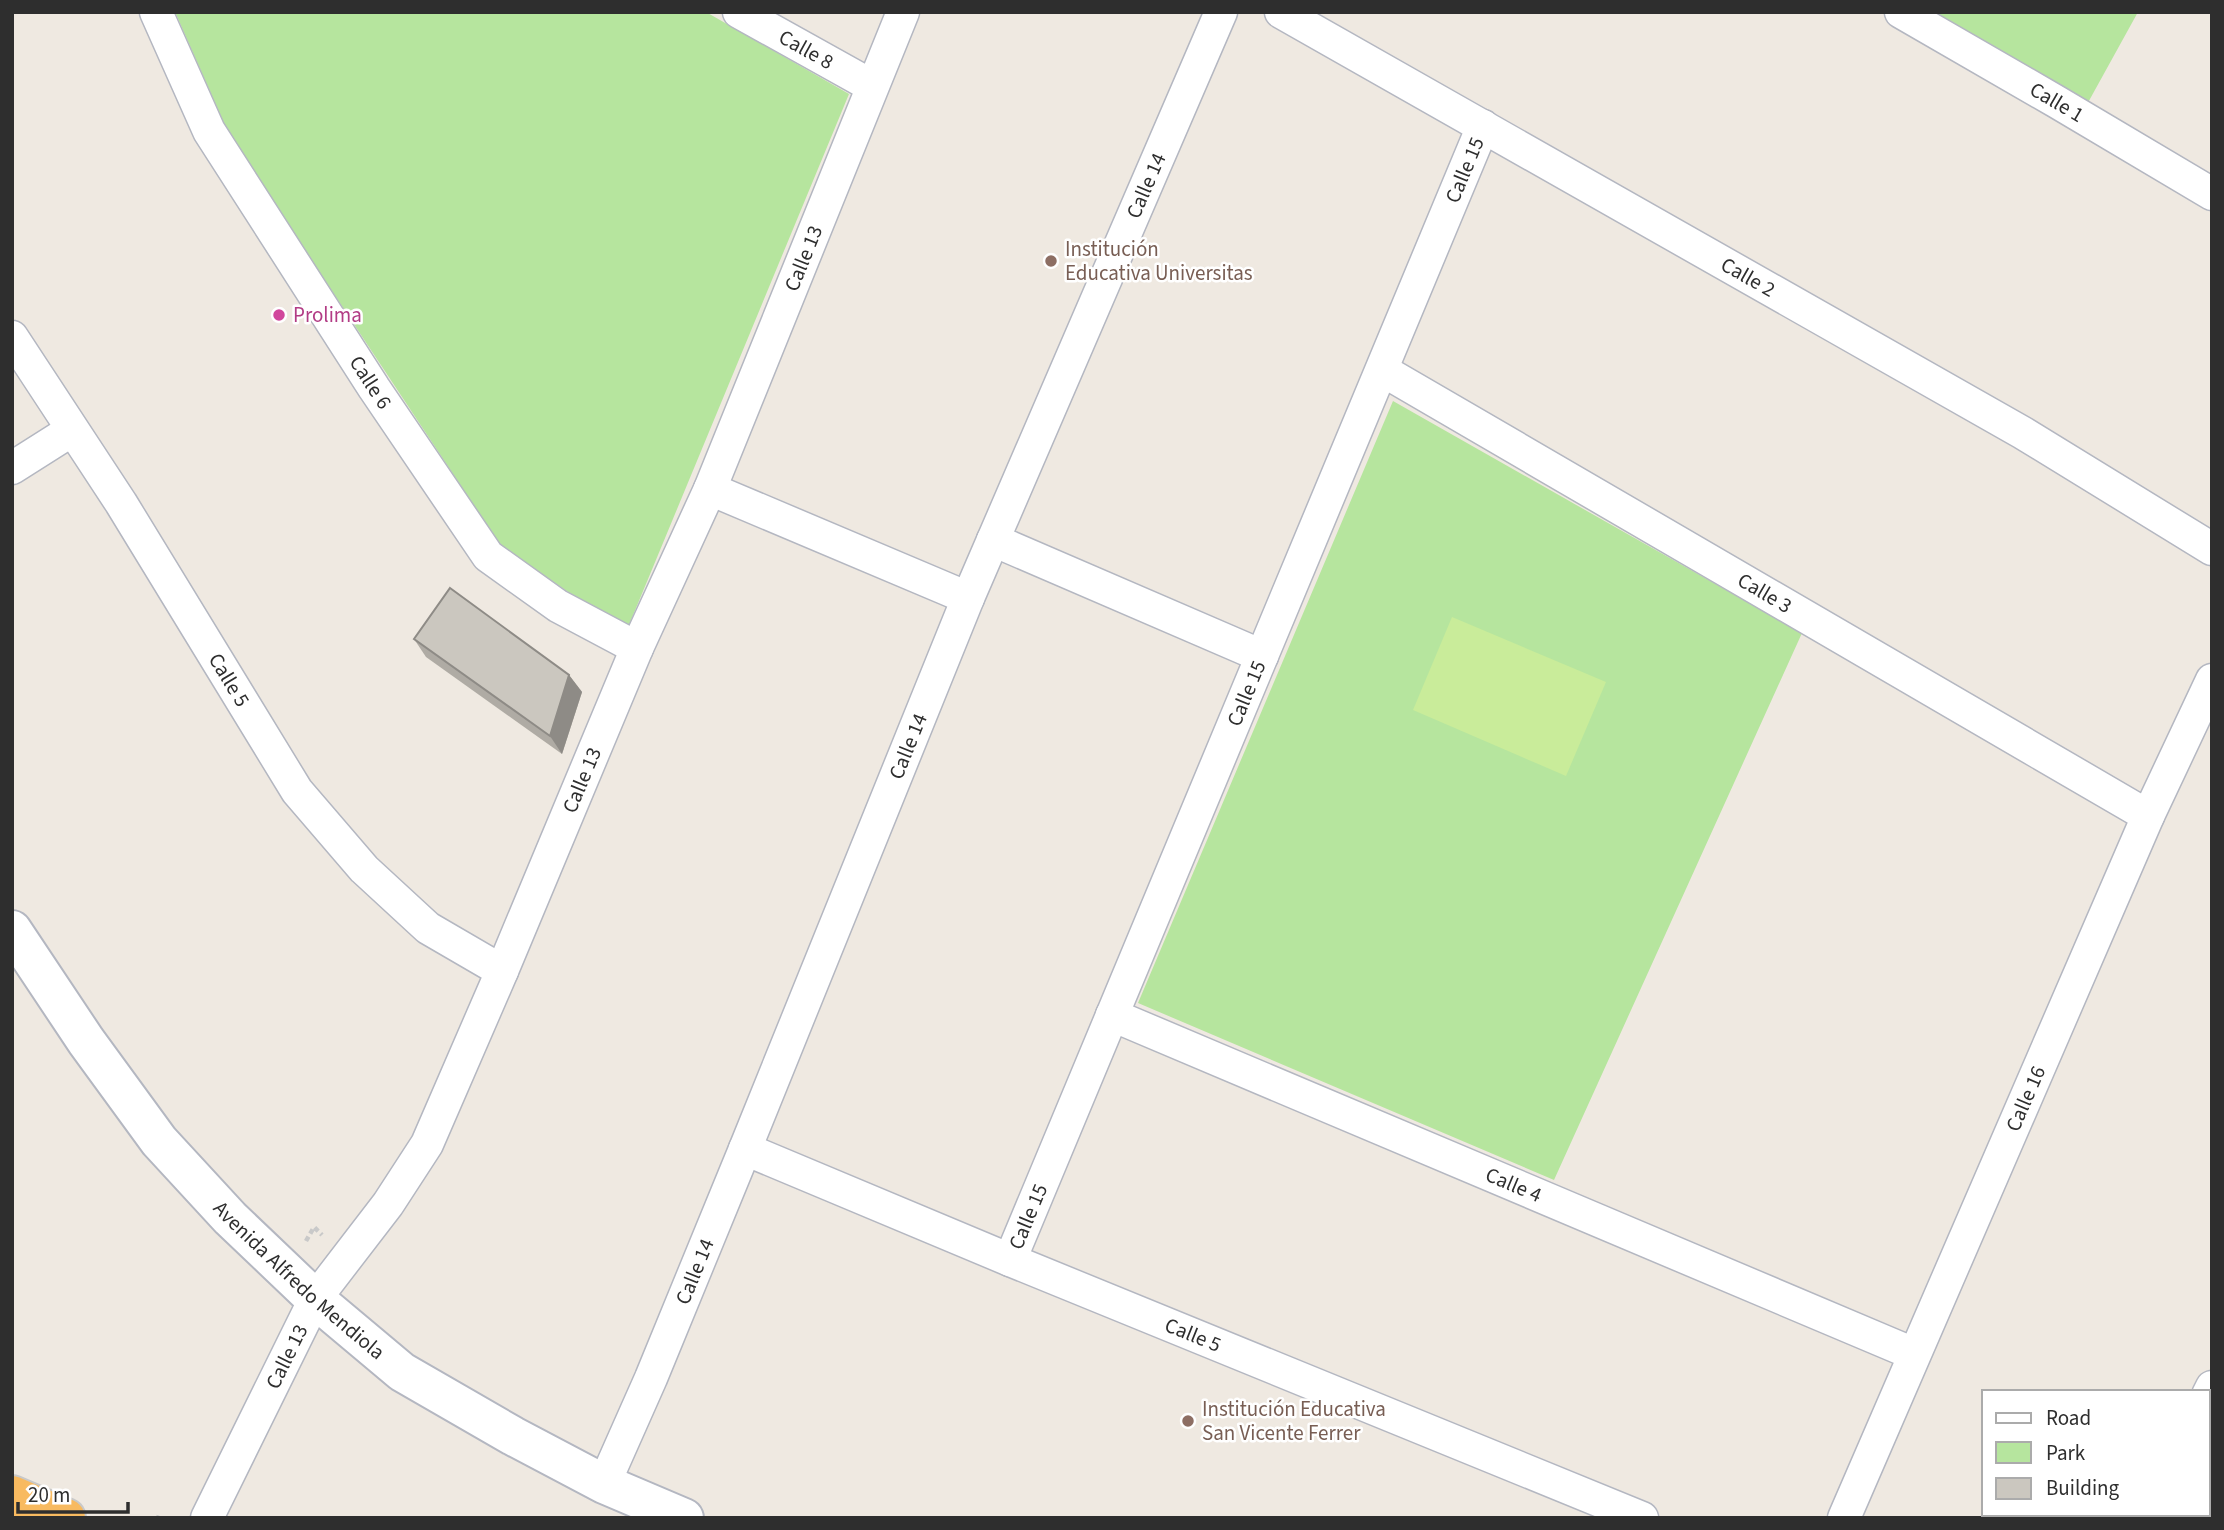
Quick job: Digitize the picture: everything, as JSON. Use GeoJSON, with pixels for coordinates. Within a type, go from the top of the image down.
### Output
{"type":"FeatureCollection","features":[{"type":"Feature","properties":{"kind":"highway"},"geometry":{"type":"LineString","coordinates":[[12,1495],[66,1518]]}},
{"type":"Feature","properties":{"kind":"street","name":"Calle 6"},"geometry":{"type":"LineString","coordinates":[[156,12],[209,131],[374,388],[488,556],[558,606],[637,648]]}},
{"type":"Feature","properties":{"kind":"street","name":"Calle 8"},"geometry":{"type":"LineString","coordinates":[[739,12],[872,86]]}},
{"type":"Feature","properties":{"kind":"street","name":"Calle 13"},"geometry":{"type":"LineString","coordinates":[[207,1518],[316,1299],[388,1204],[427,1144],[637,648],[710,489],[902,12]]}},
{"type":"Feature","properties":{"kind":"street","name":"Calle 14"},"geometry":{"type":"LineString","coordinates":[[604,1484],[651,1378],[968,598],[1221,12]]}},
{"type":"Feature","properties":{"kind":"street","name":"Calle 2"},"geometry":{"type":"LineString","coordinates":[[1281,12],[2023,433],[2212,549]]}},
{"type":"Feature","properties":{"kind":"street","name":"Calle 1"},"geometry":{"type":"LineString","coordinates":[[1901,12],[2212,194]]}},
{"type":"Feature","properties":{"kind":"street","name":"Calle 15"},"geometry":{"type":"LineString","coordinates":[[1010,1260],[1483,126]]}},
{"type":"Feature","properties":{"kind":"street","name":"Calle 5"},"geometry":{"type":"LineString","coordinates":[[12,337],[121,503],[297,791],[364,869],[428,928],[502,971]]}},
{"type":"Feature","properties":{"kind":"street","name":"Calle 3"},"geometry":{"type":"LineString","coordinates":[[1382,370],[2148,816]]}},
{"type":"Feature","properties":{"kind":"street"},"geometry":{"type":"LineString","coordinates":[[12,468],[72,430]]}},
{"type":"Feature","properties":{"kind":"street"},"geometry":{"type":"LineString","coordinates":[[710,489],[968,598]]}},
{"type":"Feature","properties":{"kind":"street"},"geometry":{"type":"LineString","coordinates":[[993,540],[1262,656]]}},
{"type":"Feature","properties":{"kind":"street","name":"Calle 16"},"geometry":{"type":"LineString","coordinates":[[1844,1518],[2148,816],[2212,680]]}},
{"type":"Feature","properties":{"kind":"street","name":"Avenida Alfredo Mendiola"},"geometry":{"type":"LineString","coordinates":[[12,930],[86,1041],[159,1141],[229,1218],[316,1299],[402,1372],[513,1436],[604,1484],[684,1518]]}},
{"type":"Feature","properties":{"kind":"street","name":"Calle 4"},"geometry":{"type":"LineString","coordinates":[[1112,1015],[1914,1353]]}},
{"type":"Feature","properties":{"kind":"street","name":"Calle 5"},"geometry":{"type":"LineString","coordinates":[[745,1149],[1642,1518]]}},
{"type":"Feature","properties":{"kind":"green space"},"geometry":{"type":"Polygon","coordinates":[[[175,12],[706,12],[849,94],[629,625],[571,594],[500,545],[230,137],[175,12]]]}},
{"type":"Feature","properties":{"kind":"green space"},"geometry":{"type":"Polygon","coordinates":[[[1921,12],[2138,12],[2085,108],[1921,12]]]}},
{"type":"Feature","properties":{"kind":"green space"},"geometry":{"type":"Polygon","coordinates":[[[1393,401],[1802,633],[1554,1180],[1138,1003],[1393,401]]]}},
{"type":"Feature","properties":{"kind":"green space"},"geometry":{"type":"Polygon","coordinates":[[[1452,617],[1606,682],[1566,776],[1413,710],[1452,617]]]}},
{"type":"Feature","properties":{"kind":"building"},"geometry":{"type":"Polygon","coordinates":[[[450,588],[569,675],[550,736],[414,639],[450,588]]]}},
{"type":"Feature","properties":{"kind":"place","name":"Institución Educativa Universitas"},"geometry":{"type":"Point","coordinates":[1051,261]}},
{"type":"Feature","properties":{"kind":"place","name":"Prolima"},"geometry":{"type":"Point","coordinates":[279,315]}},
{"type":"Feature","properties":{"kind":"place","name":"Institución Educativa San Vicente Ferrer"},"geometry":{"type":"Point","coordinates":[1188,1421]}}]}
